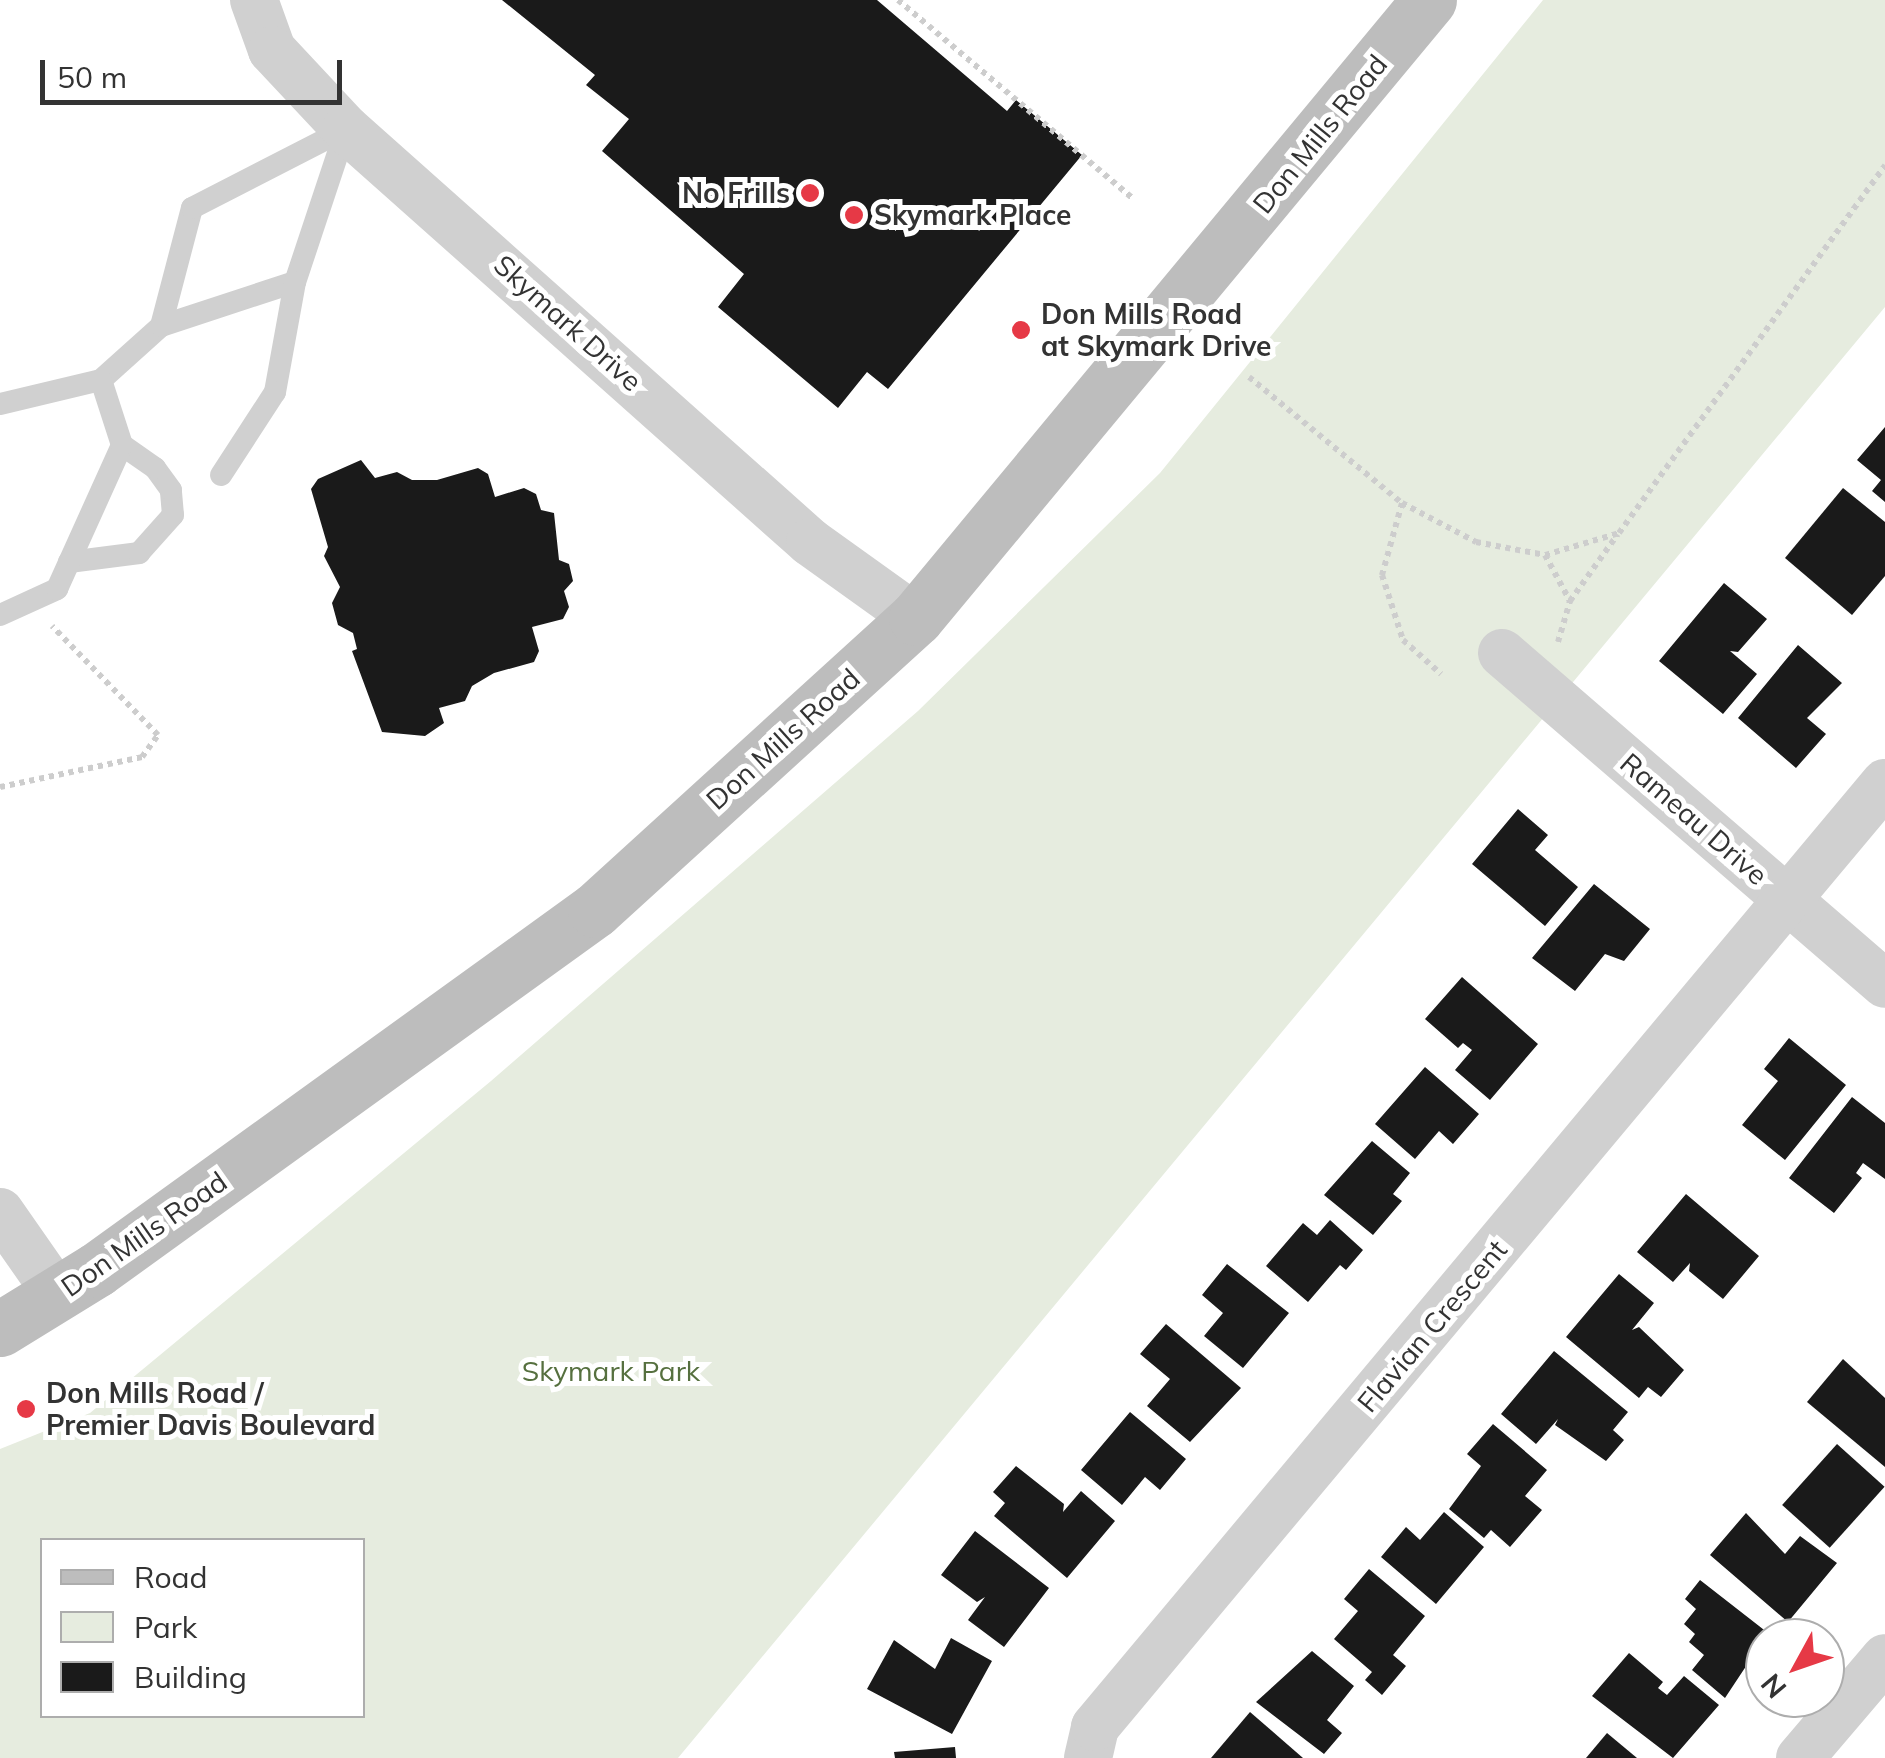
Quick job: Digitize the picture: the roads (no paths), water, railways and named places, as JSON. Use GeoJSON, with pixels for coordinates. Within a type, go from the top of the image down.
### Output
{"type":"FeatureCollection","features":[{"type":"Feature","properties":{"kind":"main road","name":"Don Mills Road"},"geometry":{"type":"LineString","coordinates":[[0,1329],[58,1295],[595,910],[916,618],[1429,0]]}},
{"type":"Feature","properties":{"kind":"street","name":"Skymark Drive"},"geometry":{"type":"LineString","coordinates":[[254,0],[272,50],[346,128],[810,542],[916,618]]}},
{"type":"Feature","properties":{"kind":"street","name":"Rameau Drive"},"geometry":{"type":"LineString","coordinates":[[1502,654],[1885,984]]}},
{"type":"Feature","properties":{"kind":"street","name":"Flavian Crescent"},"geometry":{"type":"LineString","coordinates":[[1088,1758],[1094,1727],[1790,902],[1885,783]]}},
{"type":"Feature","properties":{"kind":"street"},"geometry":{"type":"LineString","coordinates":[[0,1212],[58,1295]]}},
{"type":"Feature","properties":{"kind":"street"},"geometry":{"type":"LineString","coordinates":[[1800,1758],[1885,1658]]}},
{"type":"Feature","properties":{"kind":"lane"},"geometry":{"type":"LineString","coordinates":[[221,475],[275,392],[296,282],[346,128]]}},
{"type":"Feature","properties":{"kind":"lane"},"geometry":{"type":"LineString","coordinates":[[161,326],[192,208],[346,128]]}},
{"type":"Feature","properties":{"kind":"lane"},"geometry":{"type":"LineString","coordinates":[[0,404],[101,380],[161,326],[296,282]]}},
{"type":"Feature","properties":{"kind":"lane"},"geometry":{"type":"LineString","coordinates":[[69,562],[139,553],[173,515],[171,490],[154,468],[122,445],[101,380]]}},
{"type":"Feature","properties":{"kind":"lane"},"geometry":{"type":"LineString","coordinates":[[11,605],[57,589],[122,445]]}},
{"type":"Feature","properties":{"kind":"place","name":"No Frills"},"geometry":{"type":"Point","coordinates":[810,193]}},
{"type":"Feature","properties":{"kind":"place","name":"Skymark Place"},"geometry":{"type":"Point","coordinates":[854,215]}},
{"type":"Feature","properties":{"kind":"place","name":"Don Mills Road at Skymark Drive"},"geometry":{"type":"Point","coordinates":[1021,330]}},
{"type":"Feature","properties":{"kind":"place","name":"Don Mills Road / Premier Davis Boulevard"},"geometry":{"type":"Point","coordinates":[26,1409]}},
{"type":"Feature","properties":{"kind":"park label","name":"Skymark Park"},"geometry":{"type":"Point","coordinates":[611,1371]}}]}
